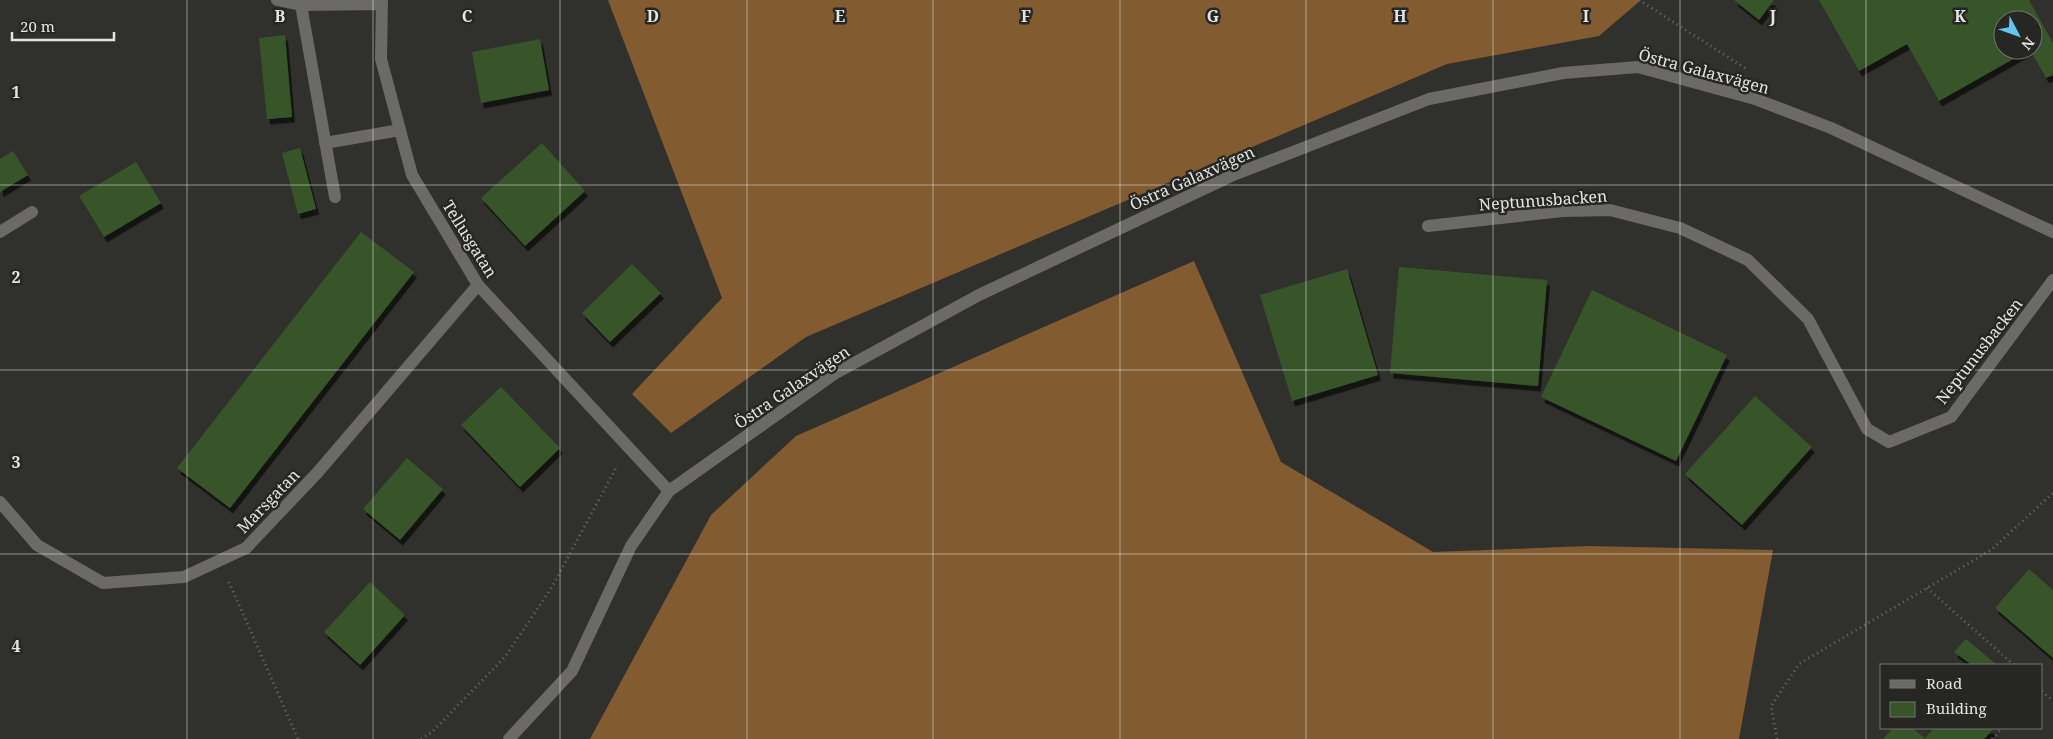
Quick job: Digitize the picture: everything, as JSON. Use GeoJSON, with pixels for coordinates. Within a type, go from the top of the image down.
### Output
{"type":"FeatureCollection","features":[{"type":"Feature","properties":{"kind":"street"},"geometry":{"type":"LineString","coordinates":[[276,0],[301,5],[382,2]]}},
{"type":"Feature","properties":{"kind":"street","name":"Tellusgatan"},"geometry":{"type":"LineString","coordinates":[[382,2],[381,59],[412,174],[478,284],[669,491]]}},
{"type":"Feature","properties":{"kind":"street"},"geometry":{"type":"LineString","coordinates":[[301,5],[335,197]]}},
{"type":"Feature","properties":{"kind":"street","name":"Östra Galaxvägen"},"geometry":{"type":"LineString","coordinates":[[509,739],[572,670],[631,546],[669,491],[834,374],[978,295],[1231,176],[1429,99],[1554,75],[1638,67],[1755,99],[1831,128],[2053,232]]}},
{"type":"Feature","properties":{"kind":"street"},"geometry":{"type":"LineString","coordinates":[[326,143],[400,130]]}},
{"type":"Feature","properties":{"kind":"street","name":"Neptunusbacken"},"geometry":{"type":"LineString","coordinates":[[1428,226],[1563,211],[1610,210],[1680,228],[1748,260],[1808,319],[1867,429],[1889,442],[1951,417],[2053,280]]}},
{"type":"Feature","properties":{"kind":"street"},"geometry":{"type":"LineString","coordinates":[[0,232],[32,212]]}},
{"type":"Feature","properties":{"kind":"street","name":"Marsgatan"},"geometry":{"type":"LineString","coordinates":[[0,502],[37,545],[103,583],[184,577],[246,548],[318,472],[478,284]]}},
{"type":"Feature","properties":{"kind":"path"},"geometry":{"type":"LineString","coordinates":[[421,739],[432,732],[505,657],[552,588],[601,500],[628,445]]}},
{"type":"Feature","properties":{"kind":"path"},"geometry":{"type":"LineString","coordinates":[[1777,739],[1771,706],[1799,664],[1991,550],[2053,494]]}},
{"type":"Feature","properties":{"kind":"path"},"geometry":{"type":"LineString","coordinates":[[219,560],[298,739]]}},
{"type":"Feature","properties":{"kind":"path"},"geometry":{"type":"LineString","coordinates":[[1927,588],[2013,664]]}},
{"type":"Feature","properties":{"kind":"path"},"geometry":{"type":"LineString","coordinates":[[2043,692],[2053,701]]}},
{"type":"Feature","properties":{"kind":"path"},"geometry":{"type":"LineString","coordinates":[[1992,739],[2001,729]]}},
{"type":"Feature","properties":{"kind":"shaded area"},"geometry":{"type":"Polygon","coordinates":[[[608,0],[1641,0],[1599,36],[1447,64],[806,337],[671,433],[632,394],[722,298],[608,0]]]}},
{"type":"Feature","properties":{"kind":"shaded area"},"geometry":{"type":"Polygon","coordinates":[[[1194,261],[1281,462],[1433,552],[1587,546],[1773,550],[1739,739],[590,739],[711,515],[796,436],[1194,261]]]}},
{"type":"Feature","properties":{"kind":"building"},"geometry":{"type":"Polygon","coordinates":[[[1734,0],[1774,0],[1759,20],[1734,0]]]}},
{"type":"Feature","properties":{"kind":"building"},"geometry":{"type":"Polygon","coordinates":[[[1819,0],[2029,0],[2035,10],[1993,10],[1993,60],[2011,60],[1939,101],[1907,44],[1859,71],[1819,0]]]}},
{"type":"Feature","properties":{"kind":"building"},"geometry":{"type":"Polygon","coordinates":[[[2043,25],[2053,43],[2053,75],[2046,78],[2036,60],[2043,60],[2043,25]]]}},
{"type":"Feature","properties":{"kind":"building"},"geometry":{"type":"Polygon","coordinates":[[[285,35],[292,117],[267,119],[259,38],[285,35]]]}},
{"type":"Feature","properties":{"kind":"building"},"geometry":{"type":"Polygon","coordinates":[[[540,39],[549,90],[481,103],[472,52],[540,39]]]}},
{"type":"Feature","properties":{"kind":"building"},"geometry":{"type":"Polygon","coordinates":[[[542,143],[585,191],[525,246],[481,198],[542,143]]]}},
{"type":"Feature","properties":{"kind":"building"},"geometry":{"type":"Polygon","coordinates":[[[300,148],[316,209],[298,214],[282,153],[300,148]]]}},
{"type":"Feature","properties":{"kind":"building"},"geometry":{"type":"Polygon","coordinates":[[[13,151],[28,175],[0,192],[0,159],[13,151]]]}},
{"type":"Feature","properties":{"kind":"building"},"geometry":{"type":"Polygon","coordinates":[[[136,162],[161,203],[104,237],[79,196],[136,162]]]}},
{"type":"Feature","properties":{"kind":"building"},"geometry":{"type":"Polygon","coordinates":[[[361,232],[414,272],[230,508],[177,468],[361,232]]]}},
{"type":"Feature","properties":{"kind":"building"},"geometry":{"type":"Polygon","coordinates":[[[632,264],[661,293],[610,342],[582,313],[632,264]]]}},
{"type":"Feature","properties":{"kind":"building"},"geometry":{"type":"Polygon","coordinates":[[[1399,267],[1547,280],[1538,386],[1390,373],[1399,267]]]}},
{"type":"Feature","properties":{"kind":"building"},"geometry":{"type":"Polygon","coordinates":[[[1347,269],[1378,375],[1292,401],[1260,295],[1347,269]]]}},
{"type":"Feature","properties":{"kind":"building"},"geometry":{"type":"Polygon","coordinates":[[[1592,290],[1727,355],[1676,461],[1541,397],[1592,290]]]}},
{"type":"Feature","properties":{"kind":"building"},"geometry":{"type":"Polygon","coordinates":[[[501,387],[560,448],[520,487],[461,425],[501,387]]]}},
{"type":"Feature","properties":{"kind":"building"},"geometry":{"type":"Polygon","coordinates":[[[1755,396],[1812,447],[1742,525],[1685,474],[1755,396]]]}},
{"type":"Feature","properties":{"kind":"building"},"geometry":{"type":"Polygon","coordinates":[[[407,458],[443,489],[400,540],[363,509],[407,458]]]}},
{"type":"Feature","properties":{"kind":"building"},"geometry":{"type":"Polygon","coordinates":[[[2029,569],[2053,590],[2053,658],[1995,608],[2029,569]]]}},
{"type":"Feature","properties":{"kind":"building"},"geometry":{"type":"Polygon","coordinates":[[[370,582],[405,615],[360,665],[324,632],[370,582]]]}},
{"type":"Feature","properties":{"kind":"building"},"geometry":{"type":"Polygon","coordinates":[[[1966,639],[1996,664],[1971,664],[1954,652],[1966,639]]]}},
{"type":"Feature","properties":{"kind":"building"},"geometry":{"type":"Polygon","coordinates":[[[1892,729],[1913,729],[1925,738],[1933,729],[1993,729],[1984,739],[1883,739],[1892,729]]]}}]}
